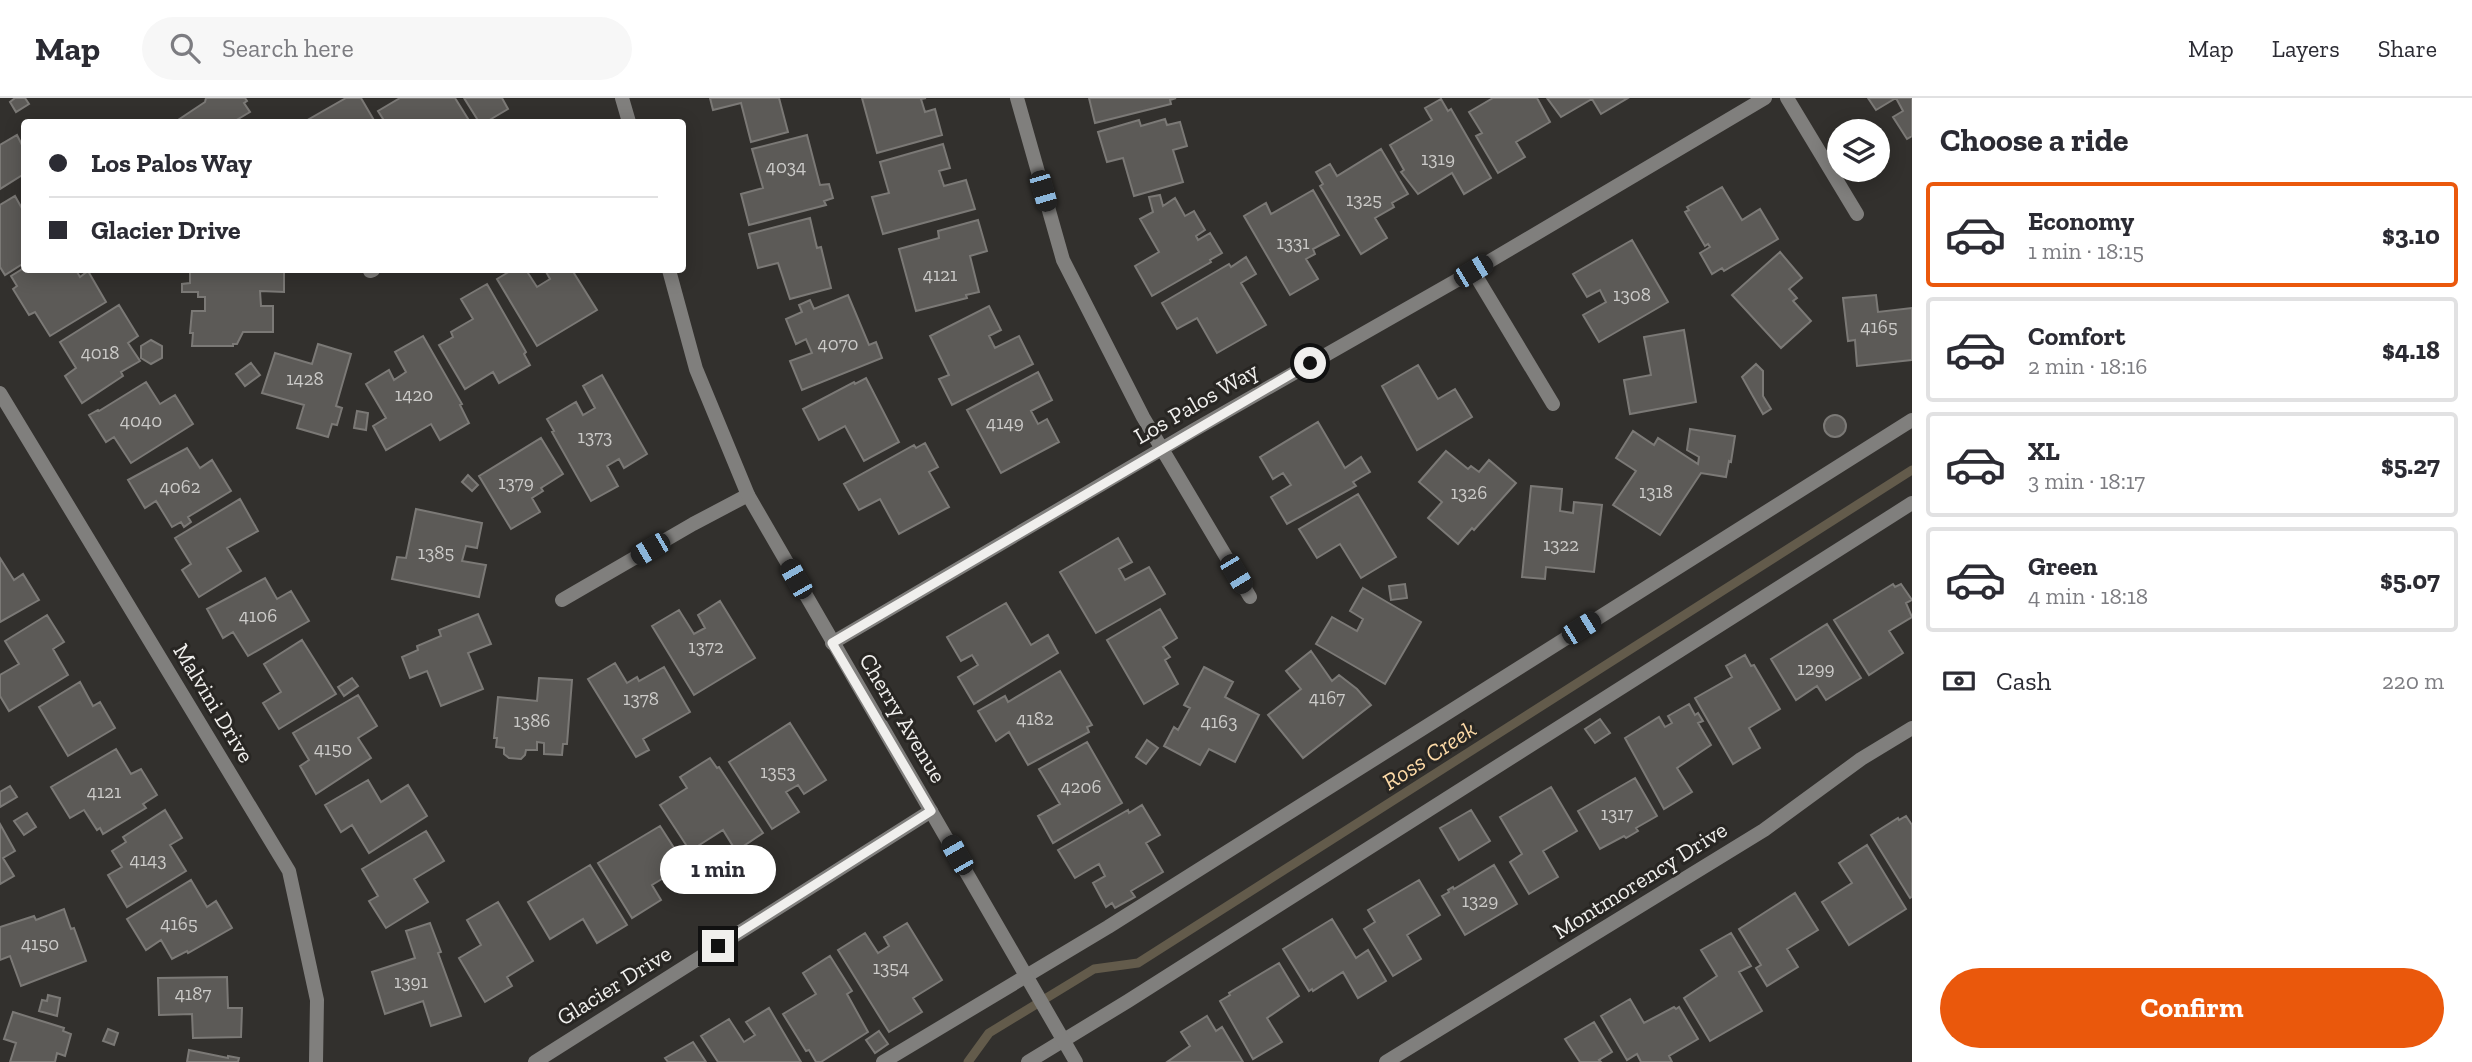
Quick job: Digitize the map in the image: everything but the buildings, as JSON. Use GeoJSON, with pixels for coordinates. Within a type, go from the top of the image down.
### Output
{"type":"FeatureCollection","features":[{"type":"Feature","properties":{"kind":"street"},"geometry":{"type":"LineString","coordinates":[[622,98],[628,119]]}},
{"type":"Feature","properties":{"kind":"street"},"geometry":{"type":"LineString","coordinates":[[1017,98],[1063,260],[1143,417],[1250,597]]}},
{"type":"Feature","properties":{"kind":"street","name":"Los Palos Way"},"geometry":{"type":"LineString","coordinates":[[832,643],[1765,98]]}},
{"type":"Feature","properties":{"kind":"street"},"geometry":{"type":"LineString","coordinates":[[1787,98],[1857,214]]}},
{"type":"Feature","properties":{"kind":"street"},"geometry":{"type":"LineString","coordinates":[[1473,271],[1553,404]]}},
{"type":"Feature","properties":{"kind":"street","name":"Cherry Avenue"},"geometry":{"type":"LineString","coordinates":[[670,273],[696,369],[748,495],[1076,1062]]}},
{"type":"Feature","properties":{"kind":"street","name":"Malvini Drive"},"geometry":{"type":"LineString","coordinates":[[0,393],[289,871],[317,1000],[316,1062]]}},
{"type":"Feature","properties":{"kind":"street"},"geometry":{"type":"LineString","coordinates":[[884,1062],[1029,980],[1108,927],[1912,419]]}},
{"type":"Feature","properties":{"kind":"street"},"geometry":{"type":"LineString","coordinates":[[562,600],[748,495]]}},
{"type":"Feature","properties":{"kind":"street"},"geometry":{"type":"LineString","coordinates":[[1028,1062],[1912,503]]}},
{"type":"Feature","properties":{"kind":"street","name":"Montmorency Drive"},"geometry":{"type":"LineString","coordinates":[[1387,1062],[1764,830],[1861,759],[1912,727]]}},
{"type":"Feature","properties":{"kind":"street","name":"Glacier Drive"},"geometry":{"type":"LineString","coordinates":[[535,1062],[931,811]]}},
{"type":"Feature","properties":{"kind":"waterway","name":"Ross Creek"},"geometry":{"type":"LineString","coordinates":[[968,1062],[989,1033],[1094,969],[1138,963],[1912,470]]}},
{"type":"Feature","properties":{"kind":"route"},"geometry":{"type":"LineString","coordinates":[[718,946],[931,811],[832,643],[1310,363]]}}]}
